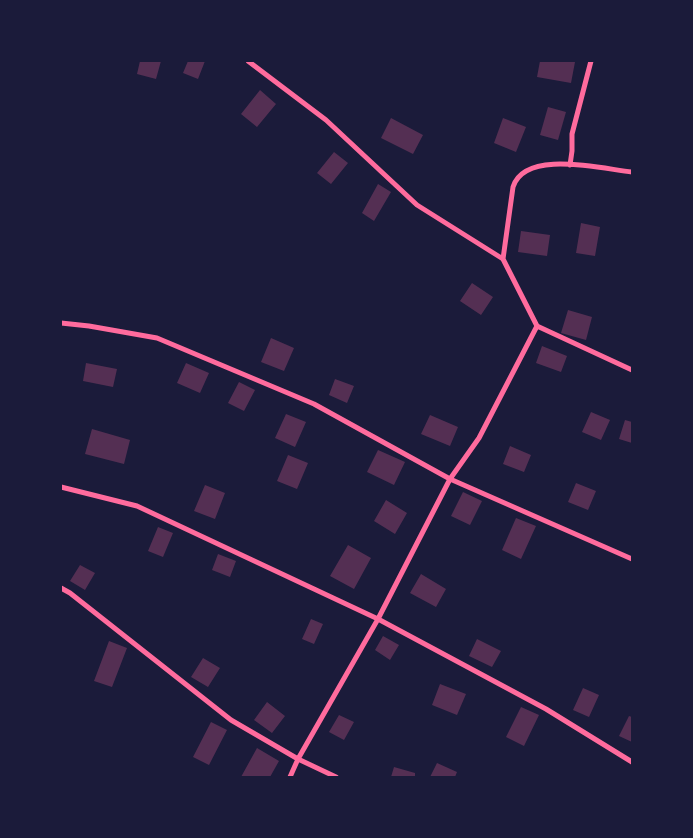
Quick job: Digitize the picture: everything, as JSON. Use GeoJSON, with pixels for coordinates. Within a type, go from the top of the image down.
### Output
{"type":"FeatureCollection","features":[{"type":"Feature","properties":{"kind":"street"},"geometry":{"type":"LineString","coordinates":[[248,61],[326,120],[417,205],[503,259],[537,326],[632,370]]}},
{"type":"Feature","properties":{"kind":"street"},"geometry":{"type":"LineString","coordinates":[[570,165],[572,134],[591,61]]}},
{"type":"Feature","properties":{"kind":"street"},"geometry":{"type":"LineString","coordinates":[[503,259],[514,187],[518,177],[527,170],[552,164],[632,172]]}},
{"type":"Feature","properties":{"kind":"street"},"geometry":{"type":"LineString","coordinates":[[61,323],[157,338],[314,404],[450,479],[632,559]]}},
{"type":"Feature","properties":{"kind":"street"},"geometry":{"type":"LineString","coordinates":[[290,777],[298,759],[378,619],[450,479],[478,438],[537,326]]}},
{"type":"Feature","properties":{"kind":"street"},"geometry":{"type":"LineString","coordinates":[[61,487],[137,506],[378,619],[546,709],[632,762]]}},
{"type":"Feature","properties":{"kind":"street"},"geometry":{"type":"LineString","coordinates":[[61,588],[70,592],[232,720],[298,759],[336,777]]}},
{"type":"Feature","properties":{"kind":"building"},"geometry":{"type":"Polygon","coordinates":[[[140,61],[161,61],[156,79],[137,74],[140,61]]]}},
{"type":"Feature","properties":{"kind":"building"},"geometry":{"type":"Polygon","coordinates":[[[188,61],[205,61],[198,79],[183,73],[188,61]]]}},
{"type":"Feature","properties":{"kind":"building"},"geometry":{"type":"Polygon","coordinates":[[[540,61],[575,62],[571,83],[537,77],[540,61]]]}},
{"type":"Feature","properties":{"kind":"building"},"geometry":{"type":"Polygon","coordinates":[[[260,90],[276,104],[257,127],[241,114],[260,90]]]}},
{"type":"Feature","properties":{"kind":"building"},"geometry":{"type":"Polygon","coordinates":[[[548,107],[566,112],[558,140],[540,135],[548,107]]]}},
{"type":"Feature","properties":{"kind":"building"},"geometry":{"type":"Polygon","coordinates":[[[391,118],[423,135],[413,154],[381,138],[391,118]]]}},
{"type":"Feature","properties":{"kind":"building"},"geometry":{"type":"Polygon","coordinates":[[[503,118],[526,127],[516,152],[494,143],[503,118]]]}},
{"type":"Feature","properties":{"kind":"building"},"geometry":{"type":"Polygon","coordinates":[[[334,152],[348,163],[331,184],[317,173],[334,152]]]}},
{"type":"Feature","properties":{"kind":"building"},"geometry":{"type":"Polygon","coordinates":[[[378,184],[391,192],[374,221],[362,213],[378,184]]]}},
{"type":"Feature","properties":{"kind":"building"},"geometry":{"type":"Polygon","coordinates":[[[581,223],[600,227],[595,256],[576,253],[581,223]]]}},
{"type":"Feature","properties":{"kind":"building"},"geometry":{"type":"Polygon","coordinates":[[[521,231],[550,235],[547,256],[518,252],[521,231]]]}},
{"type":"Feature","properties":{"kind":"building"},"geometry":{"type":"Polygon","coordinates":[[[472,283],[493,297],[481,315],[460,301],[472,283]]]}},
{"type":"Feature","properties":{"kind":"building"},"geometry":{"type":"Polygon","coordinates":[[[568,310],[592,317],[586,340],[561,333],[568,310]]]}},
{"type":"Feature","properties":{"kind":"building"},"geometry":{"type":"Polygon","coordinates":[[[271,338],[294,348],[284,371],[261,362],[271,338]]]}},
{"type":"Feature","properties":{"kind":"building"},"geometry":{"type":"Polygon","coordinates":[[[542,346],[567,356],[561,372],[536,363],[542,346]]]}},
{"type":"Feature","properties":{"kind":"building"},"geometry":{"type":"Polygon","coordinates":[[[86,363],[117,369],[113,387],[83,381],[86,363]]]}},
{"type":"Feature","properties":{"kind":"building"},"geometry":{"type":"Polygon","coordinates":[[[186,363],[209,373],[200,393],[177,383],[186,363]]]}},
{"type":"Feature","properties":{"kind":"building"},"geometry":{"type":"Polygon","coordinates":[[[335,379],[354,386],[347,403],[329,395],[335,379]]]}},
{"type":"Feature","properties":{"kind":"building"},"geometry":{"type":"Polygon","coordinates":[[[239,382],[255,390],[244,411],[228,403],[239,382]]]}},
{"type":"Feature","properties":{"kind":"building"},"geometry":{"type":"Polygon","coordinates":[[[591,412],[610,420],[601,440],[582,432],[591,412]]]}},
{"type":"Feature","properties":{"kind":"building"},"geometry":{"type":"Polygon","coordinates":[[[286,414],[306,422],[295,447],[275,438],[286,414]]]}},
{"type":"Feature","properties":{"kind":"building"},"geometry":{"type":"Polygon","coordinates":[[[430,415],[458,427],[450,446],[421,434],[430,415]]]}},
{"type":"Feature","properties":{"kind":"building"},"geometry":{"type":"Polygon","coordinates":[[[625,420],[632,422],[632,443],[619,439],[625,420]]]}},
{"type":"Feature","properties":{"kind":"building"},"geometry":{"type":"Polygon","coordinates":[[[92,429],[130,440],[124,464],[85,454],[92,429]]]}},
{"type":"Feature","properties":{"kind":"building"},"geometry":{"type":"Polygon","coordinates":[[[510,446],[531,455],[524,472],[503,464],[510,446]]]}},
{"type":"Feature","properties":{"kind":"building"},"geometry":{"type":"Polygon","coordinates":[[[378,450],[405,462],[394,485],[367,472],[378,450]]]}},
{"type":"Feature","properties":{"kind":"building"},"geometry":{"type":"Polygon","coordinates":[[[288,455],[308,463],[297,489],[277,481],[288,455]]]}},
{"type":"Feature","properties":{"kind":"building"},"geometry":{"type":"Polygon","coordinates":[[[576,483],[596,491],[588,510],[568,502],[576,483]]]}},
{"type":"Feature","properties":{"kind":"building"},"geometry":{"type":"Polygon","coordinates":[[[205,485],[225,493],[215,519],[194,511],[205,485]]]}},
{"type":"Feature","properties":{"kind":"building"},"geometry":{"type":"Polygon","coordinates":[[[463,492],[482,501],[470,525],[451,516],[463,492]]]}},
{"type":"Feature","properties":{"kind":"building"},"geometry":{"type":"Polygon","coordinates":[[[386,500],[407,513],[395,534],[374,521],[386,500]]]}},
{"type":"Feature","properties":{"kind":"building"},"geometry":{"type":"Polygon","coordinates":[[[516,518],[536,526],[521,559],[502,550],[516,518]]]}},
{"type":"Feature","properties":{"kind":"building"},"geometry":{"type":"Polygon","coordinates":[[[158,527],[173,533],[163,557],[148,551],[158,527]]]}},
{"type":"Feature","properties":{"kind":"building"},"geometry":{"type":"Polygon","coordinates":[[[348,545],[371,558],[354,589],[330,576],[348,545]]]}},
{"type":"Feature","properties":{"kind":"building"},"geometry":{"type":"Polygon","coordinates":[[[218,554],[236,561],[230,577],[212,570],[218,554]]]}},
{"type":"Feature","properties":{"kind":"building"},"geometry":{"type":"Polygon","coordinates":[[[80,565],[95,573],[85,590],[70,581],[80,565]]]}},
{"type":"Feature","properties":{"kind":"building"},"geometry":{"type":"Polygon","coordinates":[[[421,574],[446,589],[436,607],[410,593],[421,574]]]}},
{"type":"Feature","properties":{"kind":"building"},"geometry":{"type":"Polygon","coordinates":[[[311,619],[323,624],[314,644],[302,639],[311,619]]]}},
{"type":"Feature","properties":{"kind":"building"},"geometry":{"type":"Polygon","coordinates":[[[383,636],[399,645],[390,660],[375,650],[383,636]]]}},
{"type":"Feature","properties":{"kind":"building"},"geometry":{"type":"Polygon","coordinates":[[[477,639],[501,651],[492,667],[469,656],[477,639]]]}},
{"type":"Feature","properties":{"kind":"building"},"geometry":{"type":"Polygon","coordinates":[[[109,641],[127,648],[112,687],[94,681],[109,641]]]}},
{"type":"Feature","properties":{"kind":"building"},"geometry":{"type":"Polygon","coordinates":[[[203,658],[220,668],[208,687],[191,677],[203,658]]]}},
{"type":"Feature","properties":{"kind":"building"},"geometry":{"type":"Polygon","coordinates":[[[440,684],[466,694],[457,715],[432,705],[440,684]]]}},
{"type":"Feature","properties":{"kind":"building"},"geometry":{"type":"Polygon","coordinates":[[[583,688],[599,695],[589,717],[573,710],[583,688]]]}},
{"type":"Feature","properties":{"kind":"building"},"geometry":{"type":"Polygon","coordinates":[[[267,702],[285,716],[272,733],[254,720],[267,702]]]}},
{"type":"Feature","properties":{"kind":"building"},"geometry":{"type":"Polygon","coordinates":[[[521,707],[539,715],[524,746],[506,737],[521,707]]]}},
{"type":"Feature","properties":{"kind":"building"},"geometry":{"type":"Polygon","coordinates":[[[339,715],[354,722],[344,740],[329,732],[339,715]]]}},
{"type":"Feature","properties":{"kind":"building"},"geometry":{"type":"Polygon","coordinates":[[[629,716],[632,717],[632,742],[619,736],[629,716]]]}},
{"type":"Feature","properties":{"kind":"building"},"geometry":{"type":"Polygon","coordinates":[[[211,722],[227,730],[209,765],[193,757],[211,722]]]}},
{"type":"Feature","properties":{"kind":"building"},"geometry":{"type":"Polygon","coordinates":[[[257,748],[279,761],[270,777],[241,777],[257,748]]]}},
{"type":"Feature","properties":{"kind":"building"},"geometry":{"type":"Polygon","coordinates":[[[437,763],[457,772],[455,777],[430,777],[437,763]]]}},
{"type":"Feature","properties":{"kind":"building"},"geometry":{"type":"Polygon","coordinates":[[[394,767],[415,773],[415,777],[391,777],[394,767]]]}}]}
